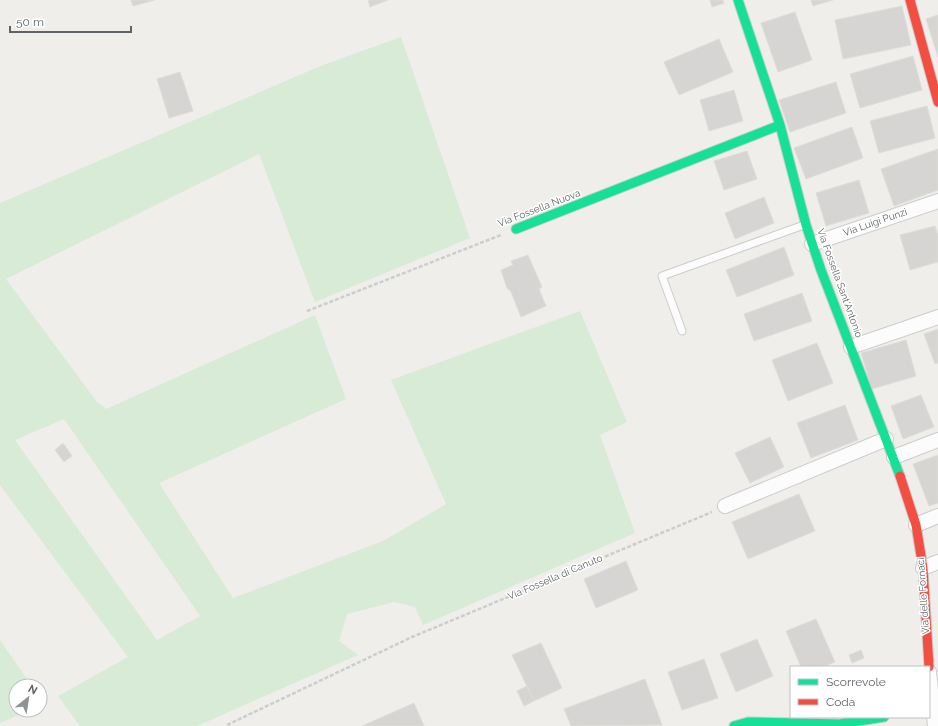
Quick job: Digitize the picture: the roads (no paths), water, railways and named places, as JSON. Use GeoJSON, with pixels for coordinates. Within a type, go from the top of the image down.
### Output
{"type":"FeatureCollection","features":[{"type":"Feature","properties":{"kind":"street","name":"Via Fossella Sant'Antonio"},"geometry":{"type":"LineString","coordinates":[[738,0],[780,125],[812,244],[894,458],[895,467],[916,525]]}},
{"type":"Feature","properties":{"kind":"street"},"geometry":{"type":"LineString","coordinates":[[910,0],[938,102]]}},
{"type":"Feature","properties":{"kind":"street","name":"Via Fossella Nuova"},"geometry":{"type":"LineString","coordinates":[[516,229],[780,125]]}},
{"type":"Feature","properties":{"kind":"street","name":"Via Luigi Punzi"},"geometry":{"type":"LineString","coordinates":[[812,244],[938,201]]}},
{"type":"Feature","properties":{"kind":"street"},"geometry":{"type":"LineString","coordinates":[[852,347],[938,317]]}},
{"type":"Feature","properties":{"kind":"street"},"geometry":{"type":"LineString","coordinates":[[725,506],[886,439]]}},
{"type":"Feature","properties":{"kind":"street"},"geometry":{"type":"LineString","coordinates":[[894,458],[938,440]]}},
{"type":"Feature","properties":{"kind":"street"},"geometry":{"type":"LineString","coordinates":[[916,525],[938,516]]}},
{"type":"Feature","properties":{"kind":"street","name":"Via delle Fornaci"},"geometry":{"type":"LineString","coordinates":[[916,525],[923,568],[929,666]]}},
{"type":"Feature","properties":{"kind":"street"},"geometry":{"type":"LineString","coordinates":[[923,568],[938,562]]}},
{"type":"Feature","properties":{"kind":"street"},"geometry":{"type":"LineString","coordinates":[[930,703],[935,726]]}},
{"type":"Feature","properties":{"kind":"street"},"geometry":{"type":"LineString","coordinates":[[734,726],[748,722],[840,724],[878,718]]}},
{"type":"Feature","properties":{"kind":"lane"},"geometry":{"type":"LineString","coordinates":[[682,331],[662,276],[784,231],[806,225]]}}]}
